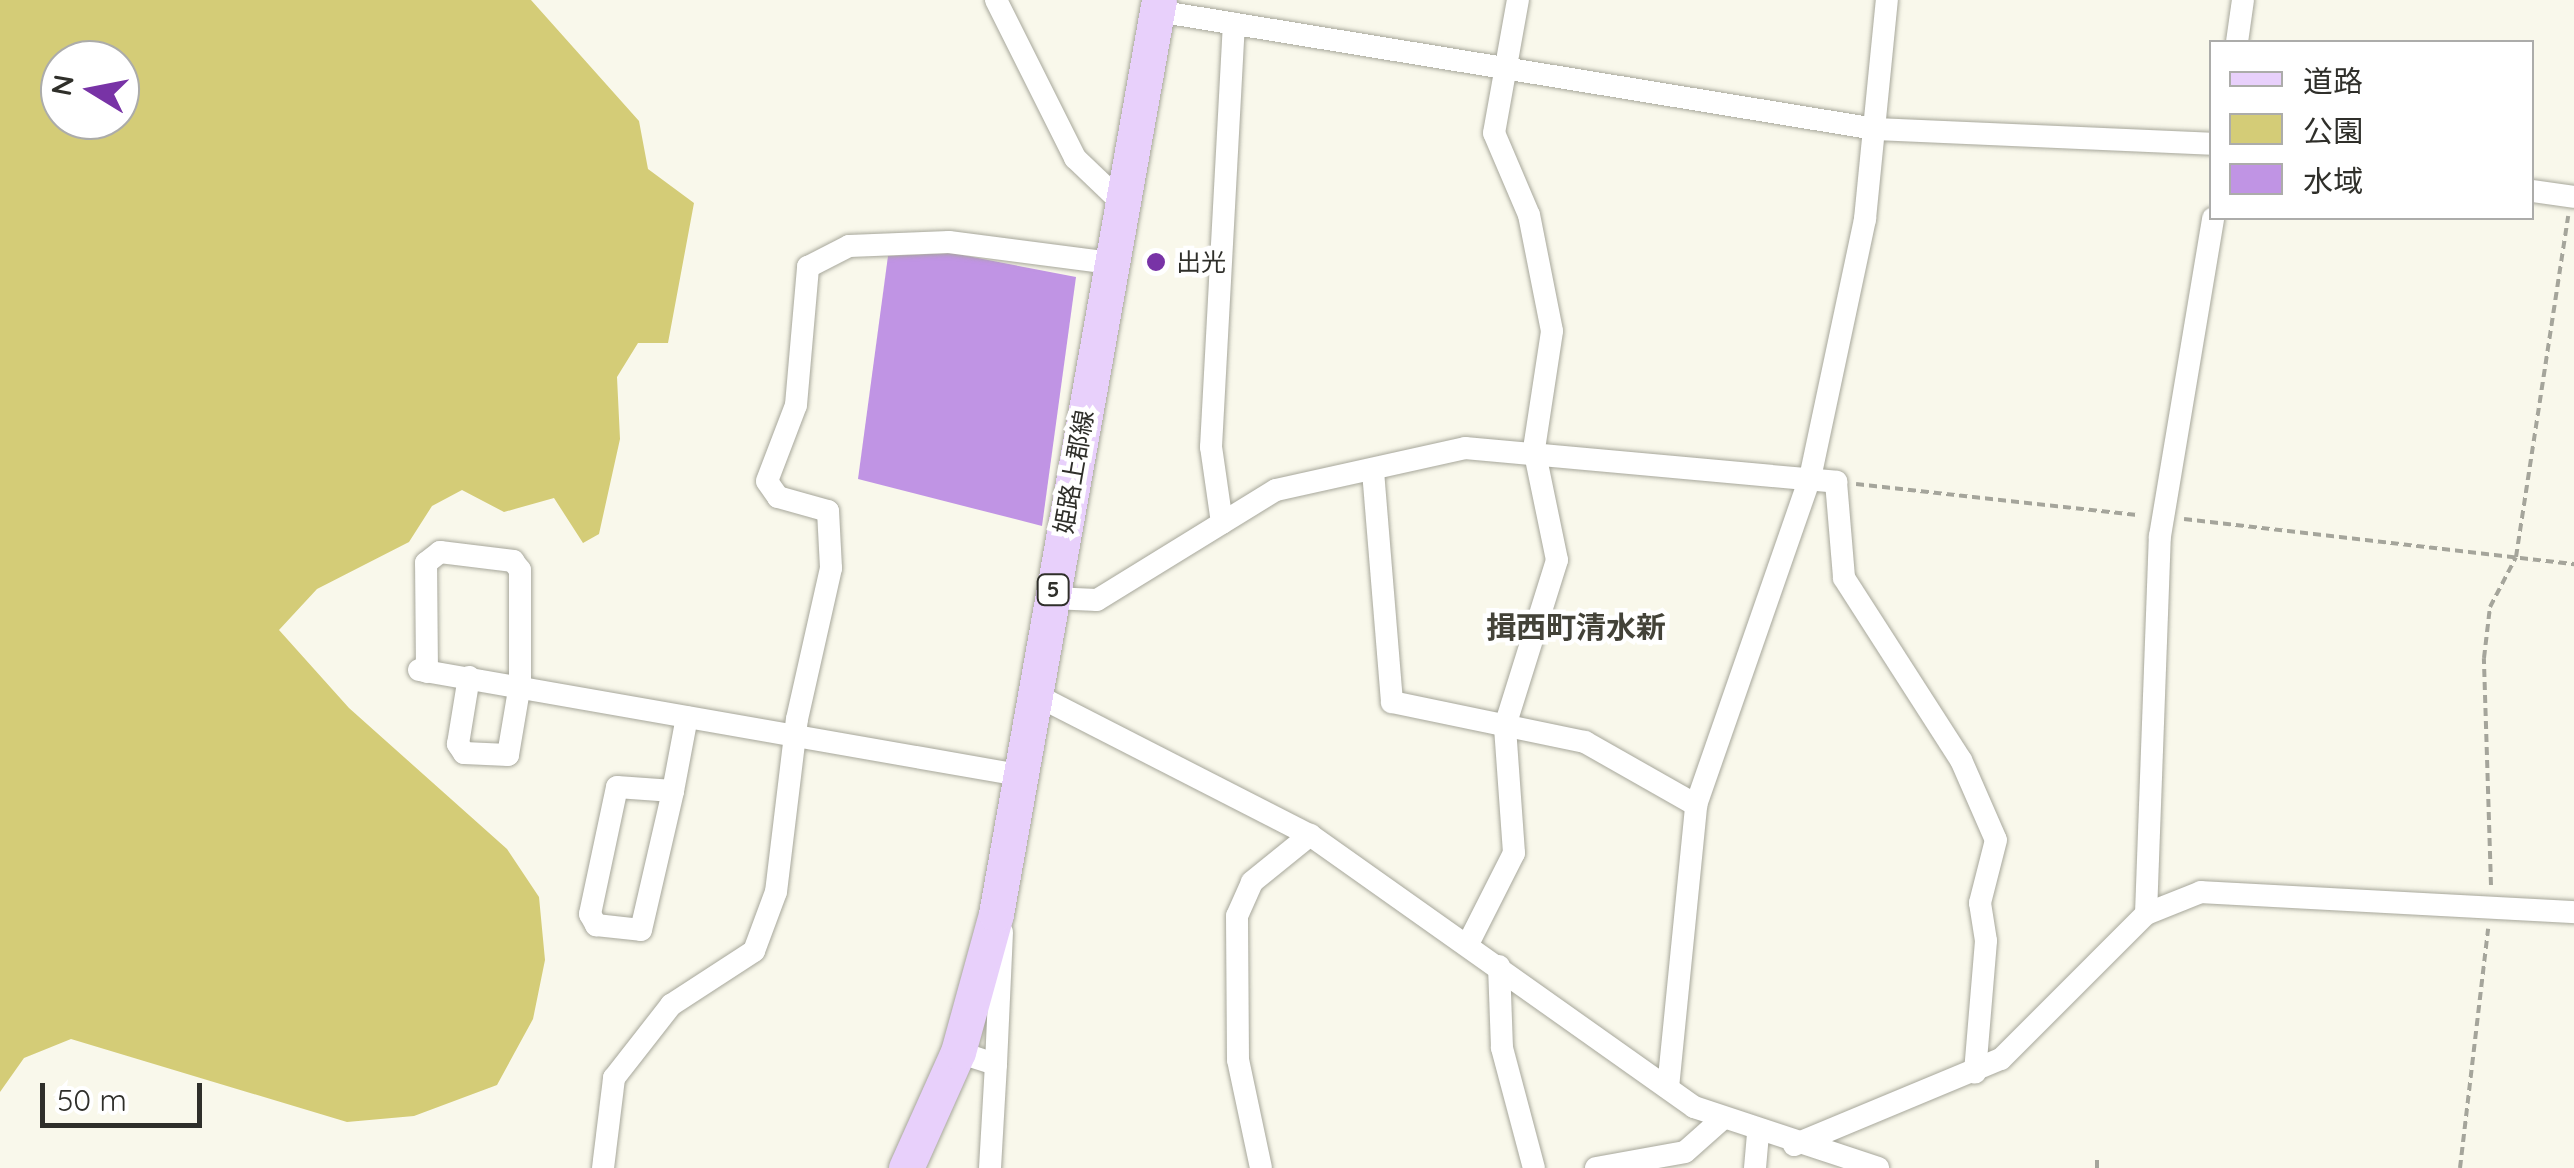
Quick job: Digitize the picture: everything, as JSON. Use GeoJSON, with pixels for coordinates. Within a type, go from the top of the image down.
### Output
{"type":"FeatureCollection","features":[{"type":"Feature","properties":{"kind":"main road","name":"姫路上郡線"},"geometry":{"type":"LineString","coordinates":[[906,1168],[958,1052],[996,914],[1158,6]]}},
{"type":"Feature","properties":{"kind":"street"},"geometry":{"type":"LineString","coordinates":[[996,0],[1075,158],[1121,202]]}},
{"type":"Feature","properties":{"kind":"street"},"geometry":{"type":"LineString","coordinates":[[1468,944],[1514,853],[1505,726],[1557,560],[1534,449],[1552,331],[1530,215],[1494,133],[1518,0]]}},
{"type":"Feature","properties":{"kind":"street"},"geometry":{"type":"LineString","coordinates":[[1668,1088],[1696,805],[1810,478],[1865,219],[1887,0]]}},
{"type":"Feature","properties":{"kind":"street"},"geometry":{"type":"LineString","coordinates":[[2237,40],[2243,0]]}},
{"type":"Feature","properties":{"kind":"street"},"geometry":{"type":"LineString","coordinates":[[1158,6],[1234,24],[1874,129],[2209,144]]}},
{"type":"Feature","properties":{"kind":"street"},"geometry":{"type":"LineString","coordinates":[[1222,524],[1211,447],[1234,24]]}},
{"type":"Feature","properties":{"kind":"street"},"geometry":{"type":"LineString","coordinates":[[2534,191],[2572,197]]}},
{"type":"Feature","properties":{"kind":"street"},"geometry":{"type":"LineString","coordinates":[[2146,914],[2165,518],[2213,220]]}},
{"type":"Feature","properties":{"kind":"street"},"geometry":{"type":"LineString","coordinates":[[602,1168],[603,1111],[639,1040],[687,993],[754,952],[776,892],[796,738],[832,524],[820,506],[778,497],[767,481],[796,404],[808,266],[850,246],[949,242],[1111,263]]}},
{"type":"Feature","properties":{"kind":"street"},"geometry":{"type":"LineString","coordinates":[[1052,598],[1097,600],[1276,490],[1465,448],[1534,449],[1836,482],[1844,578],[1961,760],[1996,840],[1980,903],[1986,941],[1975,1073]]}},
{"type":"Feature","properties":{"kind":"street"},"geometry":{"type":"LineString","coordinates":[[1373,471],[1392,702],[1505,726],[1629,760],[1696,805]]}},
{"type":"Feature","properties":{"kind":"street"},"geometry":{"type":"LineString","coordinates":[[469,677],[458,744],[500,758],[508,755],[520,684],[520,570],[512,561],[440,552],[426,563],[423,671],[469,677],[520,684],[796,738],[1019,776]]}},
{"type":"Feature","properties":{"kind":"street"},"geometry":{"type":"LineString","coordinates":[[1034,694],[1310,835],[1720,1121],[1878,1168]]}},
{"type":"Feature","properties":{"kind":"street"},"geometry":{"type":"LineString","coordinates":[[673,791],[617,788],[590,914],[596,925],[641,930],[673,791],[686,717]]}},
{"type":"Feature","properties":{"kind":"street"},"geometry":{"type":"LineString","coordinates":[[1261,1168],[1238,1060],[1237,916],[1252,882],[1310,835]]}},
{"type":"Feature","properties":{"kind":"street"},"geometry":{"type":"LineString","coordinates":[[1794,1144],[2001,1060],[2146,914],[2201,892],[2574,912]]}},
{"type":"Feature","properties":{"kind":"street"},"geometry":{"type":"LineString","coordinates":[[990,1168],[996,1064],[996,914]]}},
{"type":"Feature","properties":{"kind":"street"},"geometry":{"type":"LineString","coordinates":[[1499,966],[1502,1048],[1534,1168]]}},
{"type":"Feature","properties":{"kind":"street"},"geometry":{"type":"LineString","coordinates":[[958,1052],[996,1064]]}},
{"type":"Feature","properties":{"kind":"street"},"geometry":{"type":"LineString","coordinates":[[1596,1168],[1685,1152],[1720,1121]]}},
{"type":"Feature","properties":{"kind":"street"},"geometry":{"type":"LineString","coordinates":[[1755,1168],[1758,1134]]}},
{"type":"Feature","properties":{"kind":"path"},"geometry":{"type":"LineString","coordinates":[[2460,1168],[2492,905],[2484,658],[2490,608],[2516,557],[2572,197]]}},
{"type":"Feature","properties":{"kind":"path"},"geometry":{"type":"LineString","coordinates":[[1836,482],[2574,564]]}},
{"type":"Feature","properties":{"kind":"path"},"geometry":{"type":"LineString","coordinates":[[2096,1168],[2098,1156]]}},
{"type":"Feature","properties":{"kind":"green space"},"geometry":{"type":"Polygon","coordinates":[[[0,0],[531,0],[639,121],[648,169],[694,203],[668,343],[638,343],[617,377],[620,439],[599,534],[583,543],[554,498],[504,512],[462,490],[432,506],[409,542],[317,589],[279,630],[349,708],[507,849],[539,897],[545,960],[533,1019],[497,1085],[414,1116],[347,1122],[71,1039],[24,1058],[0,1092],[0,0]]]}},
{"type":"Feature","properties":{"kind":"water"},"geometry":{"type":"Polygon","coordinates":[[[952,253],[1076,277],[1042,526],[858,479],[888,256],[952,253]]]}},
{"type":"Feature","properties":{"kind":"place","name":"出光"},"geometry":{"type":"Point","coordinates":[1156,262]}},
{"type":"Feature","properties":{"kind":"district","name":"揖西町清水新"},"geometry":{"type":"Point","coordinates":[1576,627]}}]}
